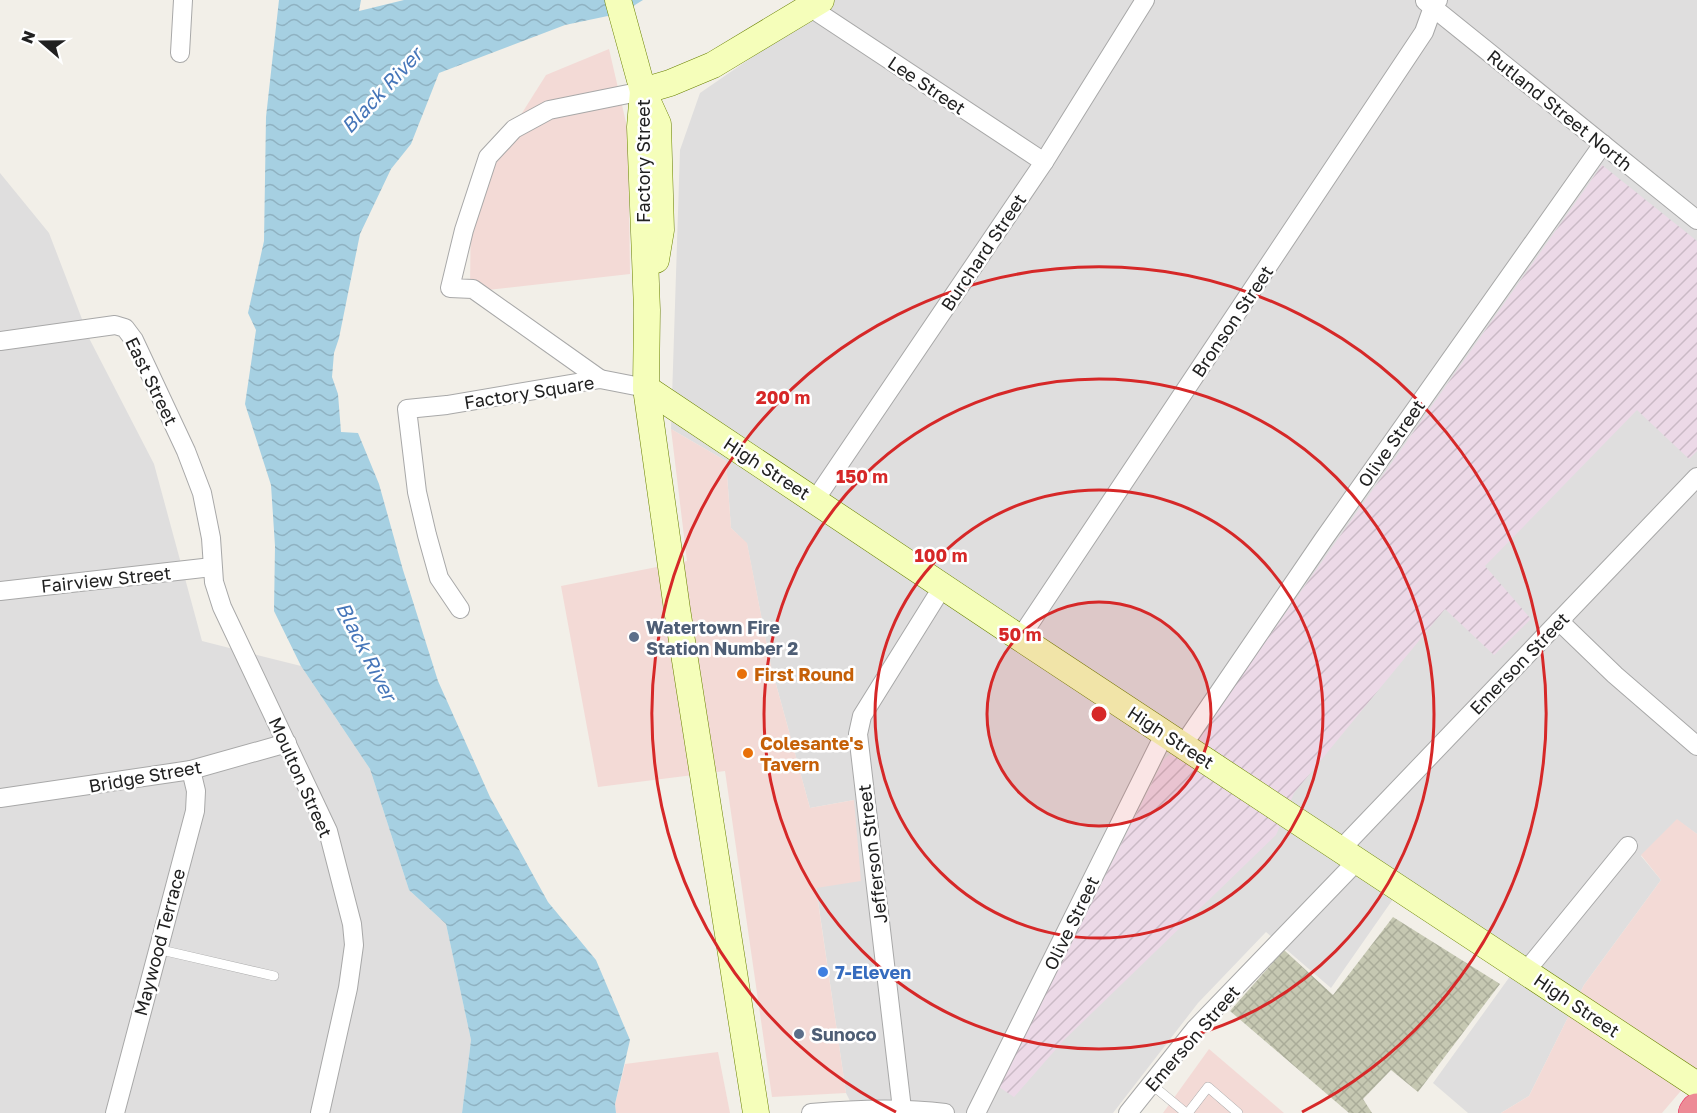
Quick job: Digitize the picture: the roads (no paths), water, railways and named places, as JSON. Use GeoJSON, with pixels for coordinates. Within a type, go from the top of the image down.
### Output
{"type":"FeatureCollection","features":[{"type":"Feature","properties":{"kind":"street"},"geometry":{"type":"LineString","coordinates":[[180,52],[183,0]]}},
{"type":"Feature","properties":{"kind":"street","name":"Factory Street"},"geometry":{"type":"LineString","coordinates":[[618,0],[643,91],[640,127],[647,310],[646,388],[676,609],[756,1113]]}},
{"type":"Feature","properties":{"kind":"street","name":"Burchard Street"},"geometry":{"type":"LineString","coordinates":[[815,500],[1044,162],[1145,0]]}},
{"type":"Feature","properties":{"kind":"street","name":"Rutland Street North"},"geometry":{"type":"LineString","coordinates":[[1431,2],[1697,220]]}},
{"type":"Feature","properties":{"kind":"street","name":"Bronson Street"},"geometry":{"type":"LineString","coordinates":[[1020,638],[1424,32],[1431,2]]}},
{"type":"Feature","properties":{"kind":"street"},"geometry":{"type":"LineString","coordinates":[[643,91],[670,83],[713,65],[816,4]]}},
{"type":"Feature","properties":{"kind":"street","name":"Lee Street"},"geometry":{"type":"LineString","coordinates":[[816,4],[1044,162]]}},
{"type":"Feature","properties":{"kind":"street","name":"Factory Square"},"geometry":{"type":"LineString","coordinates":[[600,379],[473,289],[450,288],[464,230],[488,157],[514,129],[549,110],[643,91]]}},
{"type":"Feature","properties":{"kind":"street","name":"Olive Street"},"geometry":{"type":"LineString","coordinates":[[976,1113],[1174,739],[1323,540],[1603,144]]}},
{"type":"Feature","properties":{"kind":"street","name":"East Street"},"geometry":{"type":"LineString","coordinates":[[0,341],[115,325],[125,328],[134,340],[186,451]]}},
{"type":"Feature","properties":{"kind":"street","name":"Factory Square"},"geometry":{"type":"LineString","coordinates":[[460,609],[439,578],[427,535],[417,492],[407,409],[447,405],[600,379],[646,388]]}},
{"type":"Feature","properties":{"kind":"street","name":"High Street"},"geometry":{"type":"LineString","coordinates":[[646,388],[1697,1085]]}},
{"type":"Feature","properties":{"kind":"street","name":"Moulton Street"},"geometry":{"type":"LineString","coordinates":[[186,451],[202,493],[211,538],[214,582],[222,607],[328,831],[353,934],[354,945],[348,988],[320,1113]]}},
{"type":"Feature","properties":{"kind":"street","name":"Emerson Street"},"geometry":{"type":"LineString","coordinates":[[1128,1113],[1195,1029],[1349,855],[1559,621],[1697,477]]}},
{"type":"Feature","properties":{"kind":"street","name":"Fairview Street"},"geometry":{"type":"LineString","coordinates":[[0,591],[212,567]]}},
{"type":"Feature","properties":{"kind":"street","name":"Jefferson Street"},"geometry":{"type":"LineString","coordinates":[[902,1109],[858,734],[862,716],[943,586]]}},
{"type":"Feature","properties":{"kind":"street"},"geometry":{"type":"LineString","coordinates":[[1559,621],[1615,675],[1697,746]]}},
{"type":"Feature","properties":{"kind":"street","name":"Bridge Street"},"geometry":{"type":"LineString","coordinates":[[0,798],[192,770],[287,743]]}},
{"type":"Feature","properties":{"kind":"street","name":"Maywood Terrace"},"geometry":{"type":"LineString","coordinates":[[115,1113],[195,811],[196,791],[192,770]]}},
{"type":"Feature","properties":{"kind":"street"},"geometry":{"type":"LineString","coordinates":[[1526,971],[1628,846]]}},
{"type":"Feature","properties":{"kind":"street"},"geometry":{"type":"LineString","coordinates":[[811,1113],[849,1109],[902,1109],[945,1113]]}},
{"type":"Feature","properties":{"kind":"lane"},"geometry":{"type":"LineString","coordinates":[[157,949],[274,976]]}},
{"type":"Feature","properties":{"kind":"lane"},"geometry":{"type":"LineString","coordinates":[[1151,1084],[1187,1113],[1208,1087],[1238,1113]]}},
{"type":"Feature","properties":{"kind":"water","name":"Black River"},"geometry":{"type":"Polygon","coordinates":[[[279,0],[361,0],[359,11],[404,0],[643,0],[622,13],[565,25],[439,73],[411,144],[391,169],[360,234],[334,353],[332,377],[338,394],[341,432],[358,433],[379,484],[438,681],[490,797],[548,902],[596,960],[630,1040],[615,1104],[616,1113],[462,1113],[471,1040],[446,924],[409,890],[370,769],[301,666],[274,611],[275,546],[271,485],[245,404],[256,330],[248,313],[264,241],[266,117],[279,0]]]}},
{"type":"Feature","properties":{"kind":"place","name":"Watertown Fire Station Number 2"},"geometry":{"type":"Point","coordinates":[634,637]}},
{"type":"Feature","properties":{"kind":"place","name":"First Round"},"geometry":{"type":"Point","coordinates":[742,674]}},
{"type":"Feature","properties":{"kind":"place","name":"Colesante's Tavern"},"geometry":{"type":"Point","coordinates":[748,753]}},
{"type":"Feature","properties":{"kind":"place","name":"7-Eleven"},"geometry":{"type":"Point","coordinates":[823,972]}},
{"type":"Feature","properties":{"kind":"place","name":"Sunoco"},"geometry":{"type":"Point","coordinates":[799,1034]}}]}
